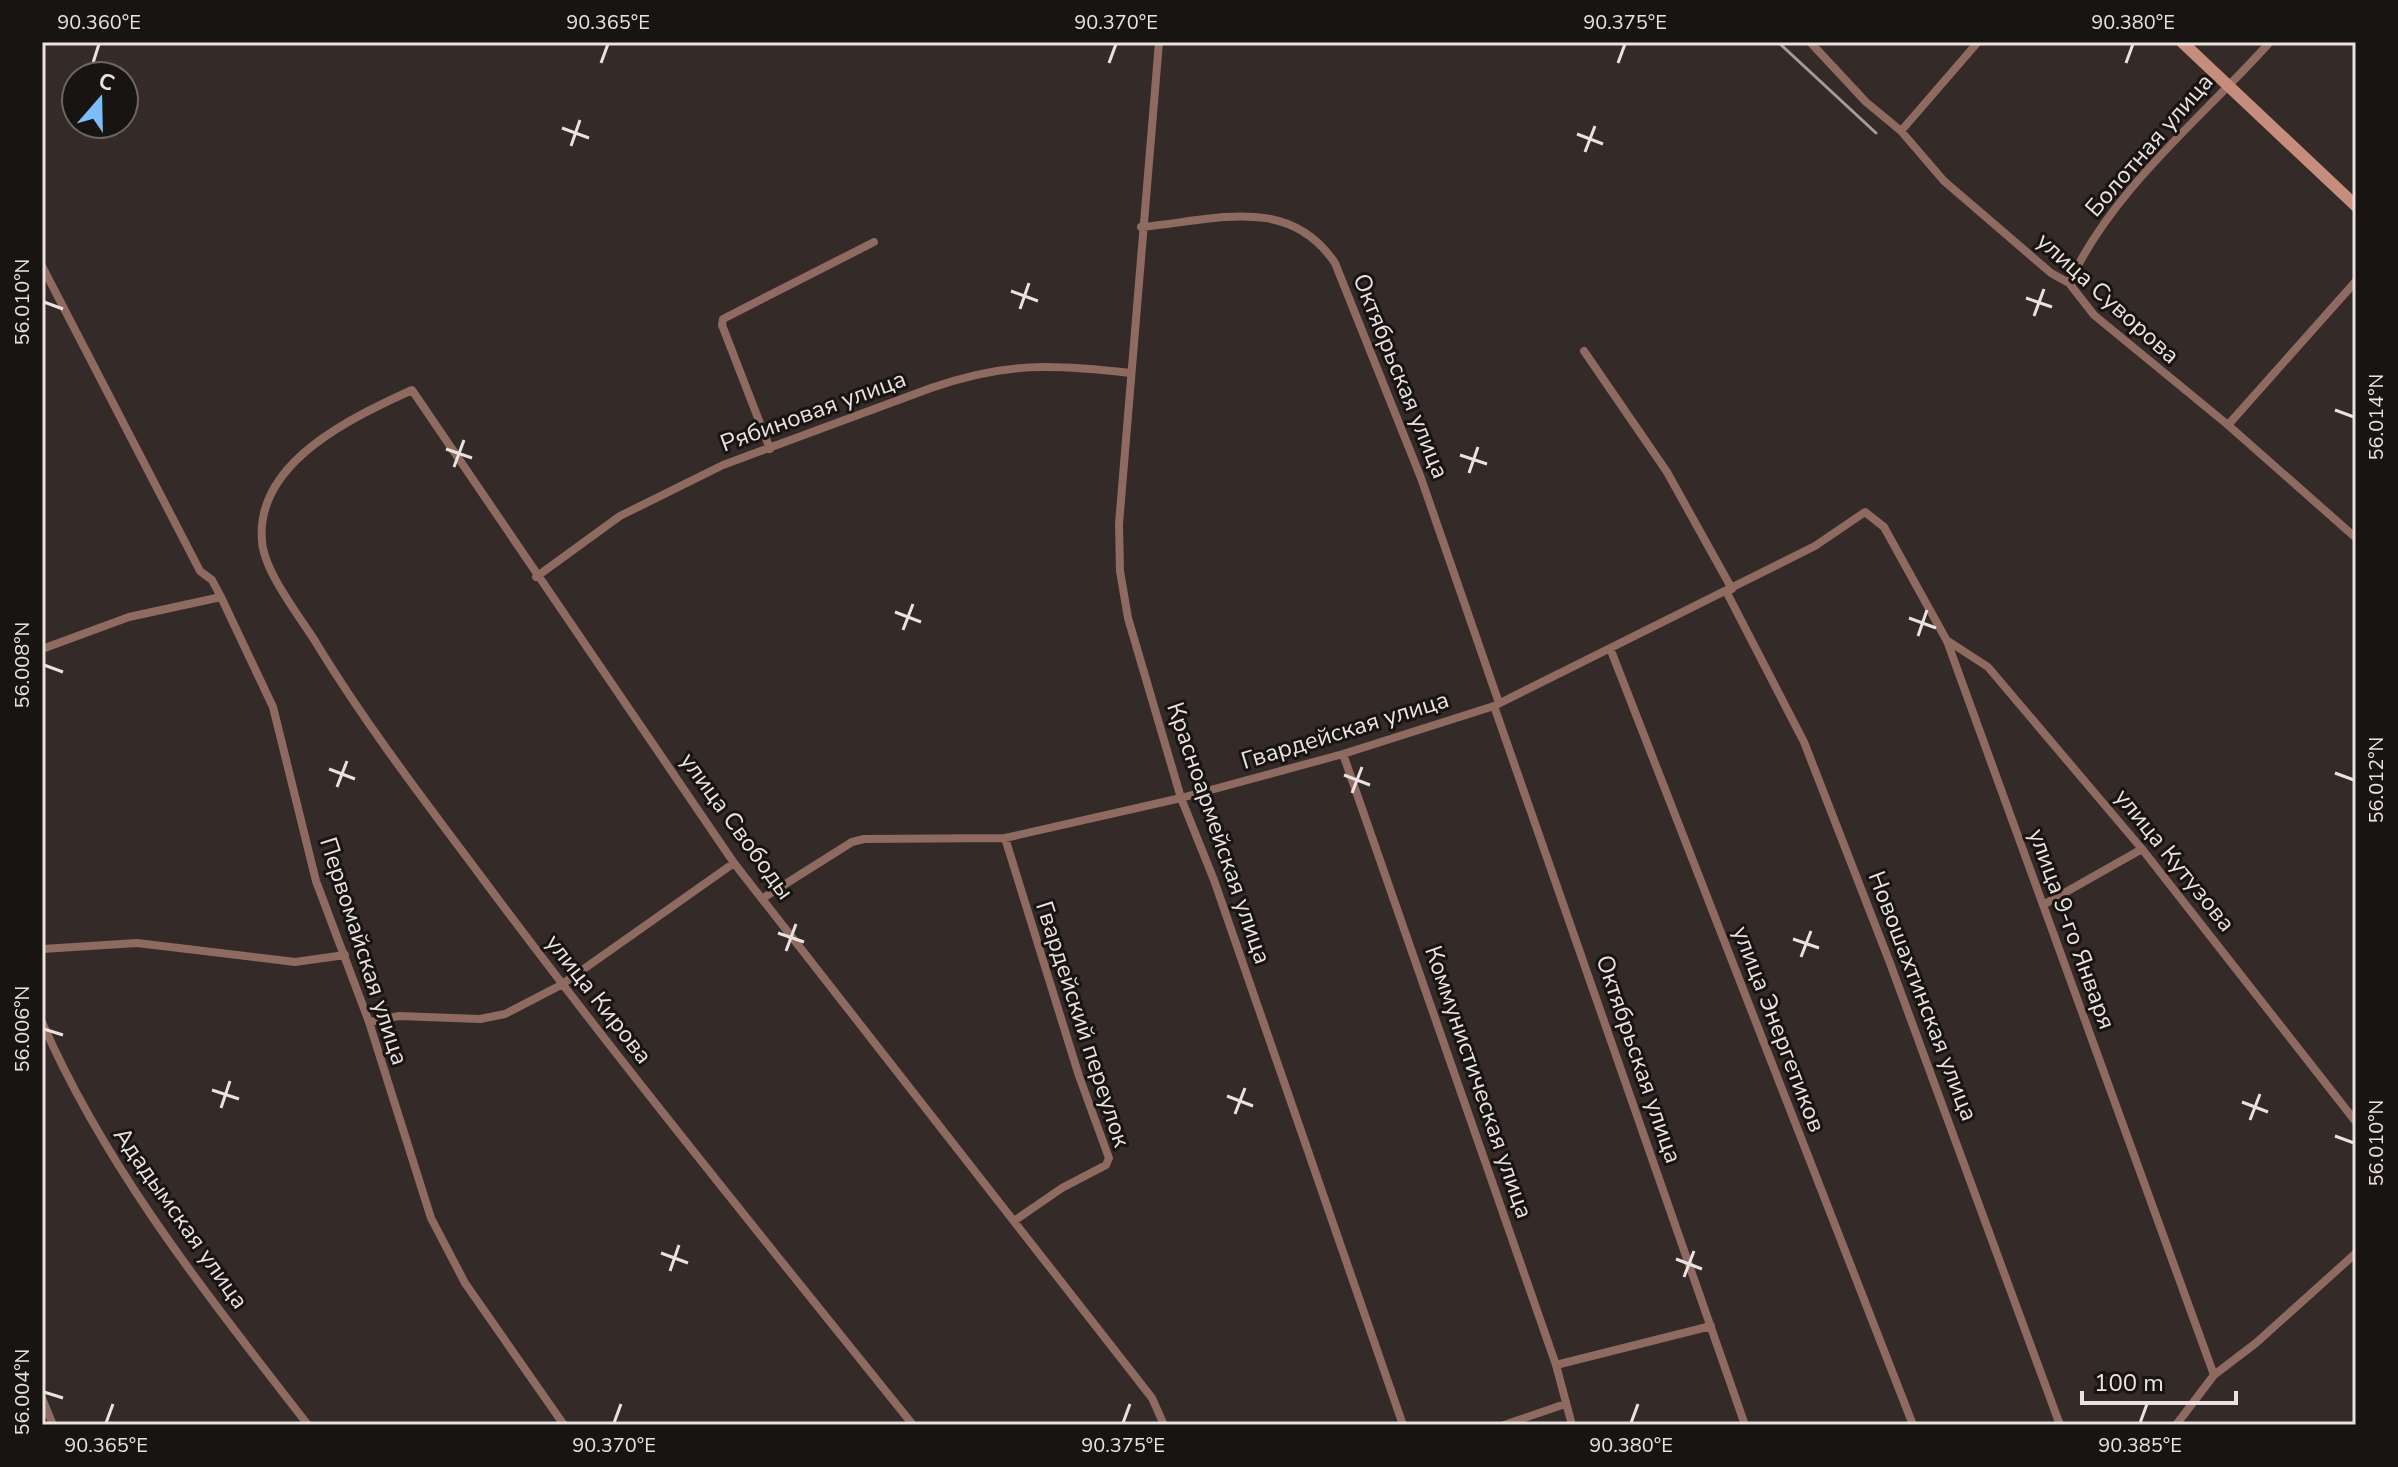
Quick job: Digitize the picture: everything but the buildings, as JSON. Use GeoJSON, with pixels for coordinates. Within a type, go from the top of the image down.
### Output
{"type":"FeatureCollection","features":[{"type":"Feature","properties":{"kind":"street","name":"Красноармейская улица"},"geometry":{"type":"LineString","coordinates":[[1159,42],[1141,227],[1119,524],[1120,571],[1128,618],[1181,798],[1214,880],[1403,1425]]}},
{"type":"Feature","properties":{"kind":"street","name":"улица Суворова"},"geometry":{"type":"LineString","coordinates":[[1810,42],[1866,102],[1901,131],[1944,181],[2051,273],[2069,283],[2094,315],[2228,425],[2356,538]]}},
{"type":"Feature","properties":{"kind":"street"},"geometry":{"type":"LineString","coordinates":[[1901,131],[1978,42]]}},
{"type":"Feature","properties":{"kind":"street"},"geometry":{"type":"LineString","coordinates":[[2182,42],[2356,206]]}},
{"type":"Feature","properties":{"kind":"street","name":"Болотная улица"},"geometry":{"type":"LineString","coordinates":[[2069,283],[2081,258],[2128,195],[2226,85],[2270,42]]}},
{"type":"Feature","properties":{"kind":"street","name":"Октябрьская улица"},"geometry":{"type":"LineString","coordinates":[[1141,227],[1259,216],[1297,225],[1325,248],[1335,263],[1421,478],[1745,1425]]}},
{"type":"Feature","properties":{"kind":"street"},"geometry":{"type":"LineString","coordinates":[[770,449],[722,325],[723,319],[727,314],[874,242]]}},
{"type":"Feature","properties":{"kind":"street","name":"Первомайская улица"},"geometry":{"type":"LineString","coordinates":[[42,266],[200,571],[212,580],[221,597],[273,707],[316,881],[369,1022],[431,1218],[465,1283],[564,1425]]}},
{"type":"Feature","properties":{"kind":"street"},"geometry":{"type":"LineString","coordinates":[[2228,425],[2356,281]]}},
{"type":"Feature","properties":{"kind":"street","name":"Новошахтинская улица"},"geometry":{"type":"LineString","coordinates":[[1584,351],[1667,472],[1804,742],[1890,963],[2060,1425]]}},
{"type":"Feature","properties":{"kind":"street","name":"Рябиновая улица"},"geometry":{"type":"LineString","coordinates":[[536,577],[620,516],[723,465],[943,384],[1001,368],[1031,365],[1130,373]]}},
{"type":"Feature","properties":{"kind":"street","name":"улица Свободы"},"geometry":{"type":"LineString","coordinates":[[412,390],[536,577],[734,863],[1152,1398],[1164,1425]]}},
{"type":"Feature","properties":{"kind":"street","name":"улица Кирова"},"geometry":{"type":"LineString","coordinates":[[412,390],[356,416],[306,452],[280,479],[268,502],[261,539],[264,556],[354,705],[561,985],[913,1425]]}},
{"type":"Feature","properties":{"kind":"street","name":"Гвардейская улица"},"geometry":{"type":"LineString","coordinates":[[763,898],[837,850],[864,839],[1005,838],[1181,798],[1343,754],[1497,704],[1815,546],[1865,512]]}},
{"type":"Feature","properties":{"kind":"street","name":"улица 9-го Января"},"geometry":{"type":"LineString","coordinates":[[1865,512],[1884,527],[1947,641],[2214,1375]]}},
{"type":"Feature","properties":{"kind":"street"},"geometry":{"type":"LineString","coordinates":[[42,649],[129,617],[221,597]]}},
{"type":"Feature","properties":{"kind":"street","name":"улица Кутузова"},"geometry":{"type":"LineString","coordinates":[[1947,641],[1988,667],[2142,849],[2356,1122]]}},
{"type":"Feature","properties":{"kind":"street","name":"улица Энергетиков"},"geometry":{"type":"LineString","coordinates":[[1610,648],[1913,1425]]}},
{"type":"Feature","properties":{"kind":"street","name":"Коммунистическая улица"},"geometry":{"type":"LineString","coordinates":[[1343,754],[1556,1365],[1572,1425]]}},
{"type":"Feature","properties":{"kind":"street","name":"Гвардейский переулок"},"geometry":{"type":"LineString","coordinates":[[1005,838],[1079,1076],[1109,1158],[1106,1165],[1062,1188],[1014,1221]]}},
{"type":"Feature","properties":{"kind":"street"},"geometry":{"type":"LineString","coordinates":[[2043,905],[2142,849]]}},
{"type":"Feature","properties":{"kind":"street"},"geometry":{"type":"LineString","coordinates":[[369,1022],[399,1016],[492,1017],[529,1003],[561,985],[734,863]]}},
{"type":"Feature","properties":{"kind":"street"},"geometry":{"type":"LineString","coordinates":[[42,949],[137,943],[295,962],[345,955]]}},
{"type":"Feature","properties":{"kind":"street","name":"Ададымская улица"},"geometry":{"type":"LineString","coordinates":[[42,1022],[100,1139],[200,1285],[308,1425]]}},
{"type":"Feature","properties":{"kind":"street"},"geometry":{"type":"LineString","coordinates":[[2176,1425],[2214,1375],[2256,1343],[2356,1253]]}},
{"type":"Feature","properties":{"kind":"street"},"geometry":{"type":"LineString","coordinates":[[1556,1365],[1711,1326]]}},
{"type":"Feature","properties":{"kind":"street"},"geometry":{"type":"LineString","coordinates":[[42,1398],[53,1425]]}},
{"type":"Feature","properties":{"kind":"street"},"geometry":{"type":"LineString","coordinates":[[1504,1425],[1565,1404]]}},
{"type":"Feature","properties":{"kind":"railway"},"geometry":{"type":"LineString","coordinates":[[1778,42],[1876,133]]}}]}
